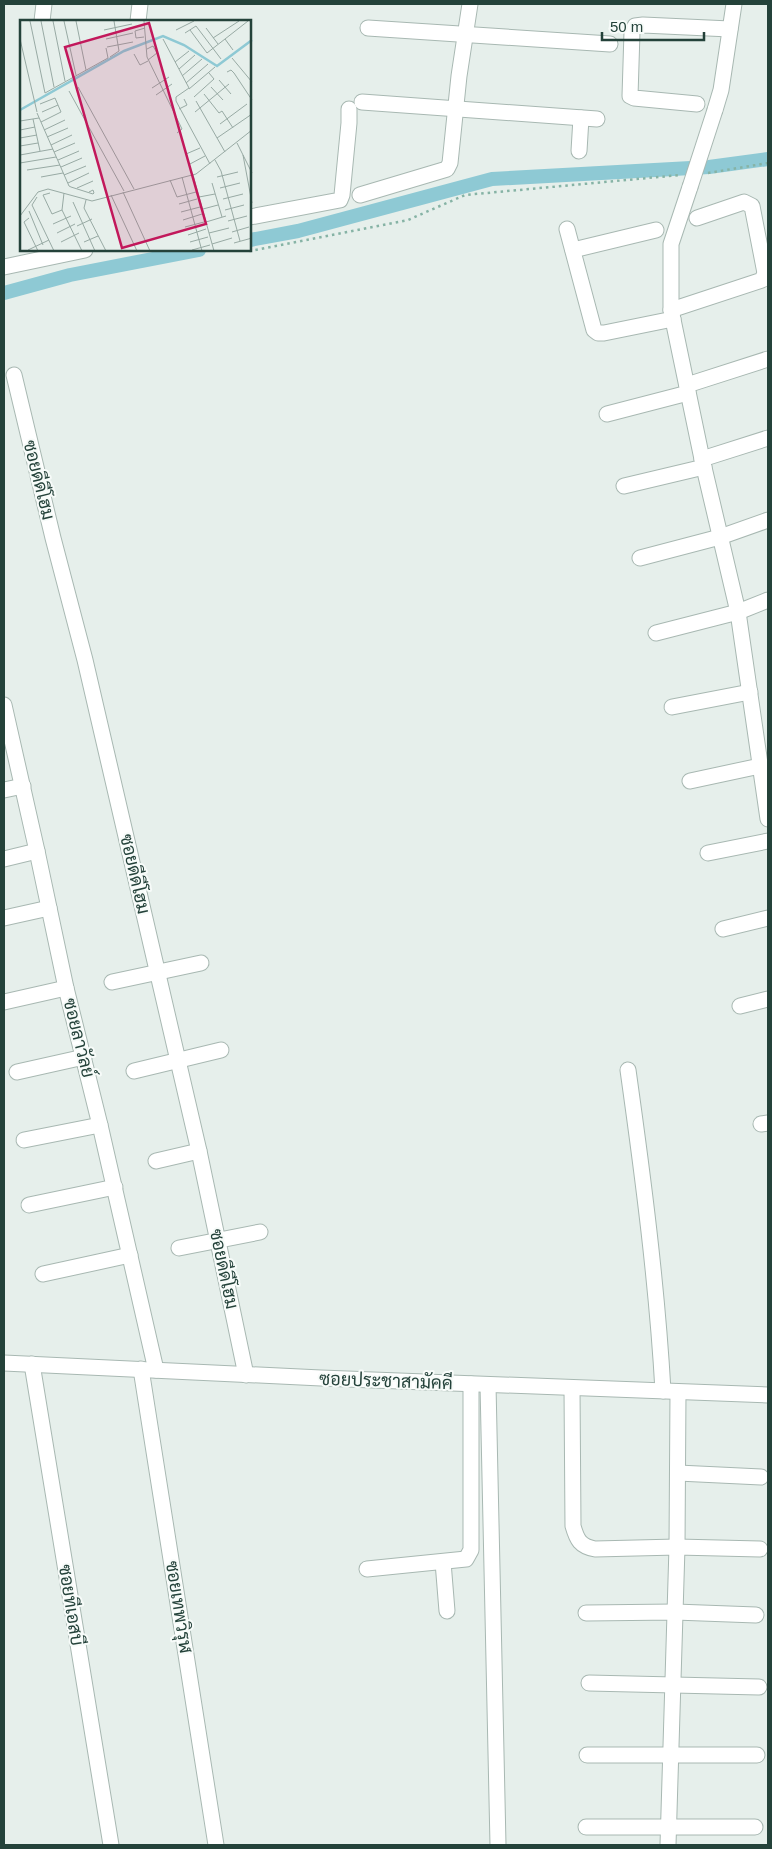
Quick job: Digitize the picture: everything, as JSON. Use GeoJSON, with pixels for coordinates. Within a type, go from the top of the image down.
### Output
{"type":"FeatureCollection","features":[{"type":"Feature","properties":{"kind":"street"},"geometry":{"type":"LineString","coordinates":[[42,20],[44,4]]}},
{"type":"Feature","properties":{"kind":"street"},"geometry":{"type":"LineString","coordinates":[[138,20],[140,4]]}},
{"type":"Feature","properties":{"kind":"street"},"geometry":{"type":"LineString","coordinates":[[360,195],[446,169],[450,163],[470,4]]}},
{"type":"Feature","properties":{"kind":"street"},"geometry":{"type":"LineString","coordinates":[[734,4],[721,90],[715,110],[685,181],[671,244],[672,315],[703,463],[738,612],[768,818]]}},
{"type":"Feature","properties":{"kind":"street"},"geometry":{"type":"LineString","coordinates":[[697,104],[634,98],[630,96],[632,32],[635,26],[643,25],[730,29]]}},
{"type":"Feature","properties":{"kind":"street"},"geometry":{"type":"LineString","coordinates":[[368,28],[610,44]]}},
{"type":"Feature","properties":{"kind":"street"},"geometry":{"type":"LineString","coordinates":[[251,217],[340,200],[349,123],[356,106],[597,119]]}},
{"type":"Feature","properties":{"kind":"street"},"geometry":{"type":"LineString","coordinates":[[579,151],[581,118]]}},
{"type":"Feature","properties":{"kind":"street"},"geometry":{"type":"LineString","coordinates":[[567,229],[594,330],[604,334],[672,315],[762,280],[765,273],[752,206],[744,202],[697,218]]}},
{"type":"Feature","properties":{"kind":"street"},"geometry":{"type":"LineString","coordinates":[[573,250],[656,230]]}},
{"type":"Feature","properties":{"kind":"street"},"geometry":{"type":"LineString","coordinates":[[4,267],[25,256],[74,251]]}},
{"type":"Feature","properties":{"kind":"street"},"geometry":{"type":"LineString","coordinates":[[607,414],[687,389],[768,359]]}},
{"type":"Feature","properties":{"kind":"street","name":"ซอยดีดีโฮม"},"geometry":{"type":"LineString","coordinates":[[14,375],[53,538],[85,660],[158,972],[199,1150],[246,1375]]}},
{"type":"Feature","properties":{"kind":"street"},"geometry":{"type":"LineString","coordinates":[[624,486],[703,463],[768,438]]}},
{"type":"Feature","properties":{"kind":"street"},"geometry":{"type":"LineString","coordinates":[[640,558],[720,537],[768,520]]}},
{"type":"Feature","properties":{"kind":"street"},"geometry":{"type":"LineString","coordinates":[[656,633],[738,612],[768,600]]}},
{"type":"Feature","properties":{"kind":"street"},"geometry":{"type":"LineString","coordinates":[[672,707],[750,692]]}},
{"type":"Feature","properties":{"kind":"street","name":"ซอยลาวัลย์"},"geometry":{"type":"LineString","coordinates":[[4,705],[66,988],[130,1254],[148,1370]]}},
{"type":"Feature","properties":{"kind":"street"},"geometry":{"type":"LineString","coordinates":[[690,781],[760,766]]}},
{"type":"Feature","properties":{"kind":"street"},"geometry":{"type":"LineString","coordinates":[[4,790],[23,786]]}},
{"type":"Feature","properties":{"kind":"street"},"geometry":{"type":"LineString","coordinates":[[708,853],[768,841]]}},
{"type":"Feature","properties":{"kind":"street"},"geometry":{"type":"LineString","coordinates":[[4,859],[37,851]]}},
{"type":"Feature","properties":{"kind":"street"},"geometry":{"type":"LineString","coordinates":[[4,918],[49,908]]}},
{"type":"Feature","properties":{"kind":"street"},"geometry":{"type":"LineString","coordinates":[[723,929],[768,918]]}},
{"type":"Feature","properties":{"kind":"street"},"geometry":{"type":"LineString","coordinates":[[112,982],[201,962]]}},
{"type":"Feature","properties":{"kind":"street"},"geometry":{"type":"LineString","coordinates":[[4,1002],[66,988]]}},
{"type":"Feature","properties":{"kind":"street"},"geometry":{"type":"LineString","coordinates":[[740,1006],[768,999]]}},
{"type":"Feature","properties":{"kind":"street"},"geometry":{"type":"LineString","coordinates":[[134,1071],[221,1050]]}},
{"type":"Feature","properties":{"kind":"street"},"geometry":{"type":"LineString","coordinates":[[17,1072],[84,1057]]}},
{"type":"Feature","properties":{"kind":"street"},"geometry":{"type":"LineString","coordinates":[[628,1070],[643,1176],[660,1334],[670,1391],[678,1473],[668,1845]]}},
{"type":"Feature","properties":{"kind":"street"},"geometry":{"type":"LineString","coordinates":[[24,1140],[100,1125]]}},
{"type":"Feature","properties":{"kind":"street"},"geometry":{"type":"LineString","coordinates":[[156,1161],[199,1150]]}},
{"type":"Feature","properties":{"kind":"street"},"geometry":{"type":"LineString","coordinates":[[29,1205],[115,1187]]}},
{"type":"Feature","properties":{"kind":"street"},"geometry":{"type":"LineString","coordinates":[[179,1248],[260,1232]]}},
{"type":"Feature","properties":{"kind":"street"},"geometry":{"type":"LineString","coordinates":[[43,1274],[130,1254]]}},
{"type":"Feature","properties":{"kind":"street","name":"ซอยประชาสามัคคี"},"geometry":{"type":"LineString","coordinates":[[4,1363],[246,1375],[768,1395]]}},
{"type":"Feature","properties":{"kind":"street","name":"ซอยทีเอสบี"},"geometry":{"type":"LineString","coordinates":[[32,1364],[111,1845]]}},
{"type":"Feature","properties":{"kind":"street","name":"ซอยเทพวิรุฬ"},"geometry":{"type":"LineString","coordinates":[[148,1370],[216,1845]]}},
{"type":"Feature","properties":{"kind":"street"},"geometry":{"type":"LineString","coordinates":[[367,1569],[466,1559],[471,1550],[471,1384]]}},
{"type":"Feature","properties":{"kind":"street"},"geometry":{"type":"LineString","coordinates":[[488,1384],[498,1845]]}},
{"type":"Feature","properties":{"kind":"street"},"geometry":{"type":"LineString","coordinates":[[572,1388],[573,1526],[577,1539],[584,1547],[595,1549],[677,1547],[760,1549]]}},
{"type":"Feature","properties":{"kind":"street"},"geometry":{"type":"LineString","coordinates":[[678,1473],[761,1477]]}},
{"type":"Feature","properties":{"kind":"street"},"geometry":{"type":"LineString","coordinates":[[443,1562],[448,1611]]}},
{"type":"Feature","properties":{"kind":"street"},"geometry":{"type":"LineString","coordinates":[[586,1613],[675,1612],[756,1615]]}},
{"type":"Feature","properties":{"kind":"street"},"geometry":{"type":"LineString","coordinates":[[589,1683],[758,1687]]}},
{"type":"Feature","properties":{"kind":"street"},"geometry":{"type":"LineString","coordinates":[[587,1755],[756,1755]]}},
{"type":"Feature","properties":{"kind":"street"},"geometry":{"type":"LineString","coordinates":[[586,1827],[755,1827]]}},
{"type":"Feature","properties":{"kind":"path"},"geometry":{"type":"LineString","coordinates":[[699,173],[768,164]]}},
{"type":"Feature","properties":{"kind":"path"},"geometry":{"type":"LineString","coordinates":[[251,251],[408,220],[465,195],[685,181]]}},
{"type":"Feature","properties":{"kind":"waterway"},"geometry":{"type":"LineString","coordinates":[[251,240],[298,231],[492,179],[709,167],[768,159]]}},
{"type":"Feature","properties":{"kind":"waterway"},"geometry":{"type":"LineString","coordinates":[[4,293],[70,275],[194,251]]}}]}
